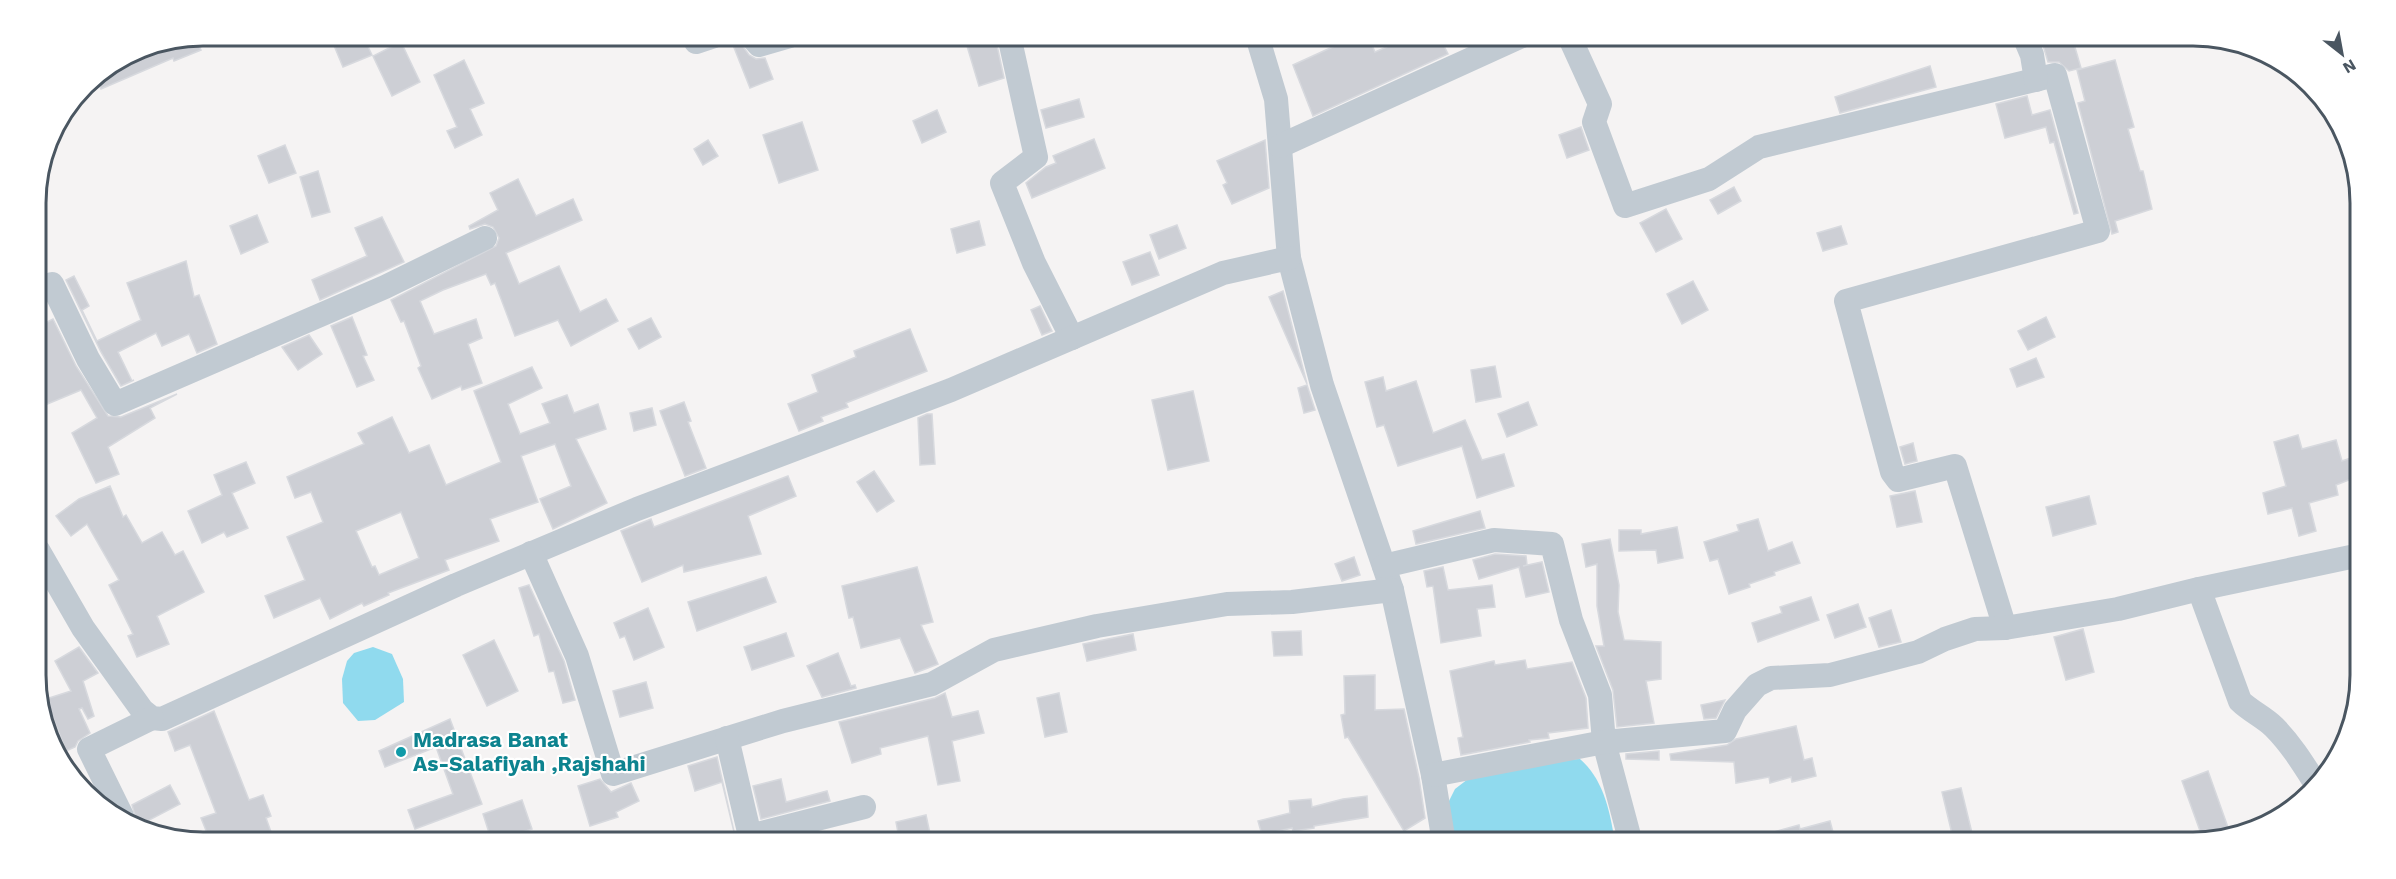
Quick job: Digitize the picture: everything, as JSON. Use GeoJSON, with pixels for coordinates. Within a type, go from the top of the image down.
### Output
{"type":"FeatureCollection","features":[{"type":"Feature","properties":{"kind":"street"},"geometry":{"type":"LineString","coordinates":[[1260,46],[1276,99],[1289,258],[1322,385],[1392,590],[1433,775],[1442,832]]}},
{"type":"Feature","properties":{"kind":"street"},"geometry":{"type":"LineString","coordinates":[[1280,146],[1499,46]]}},
{"type":"Feature","properties":{"kind":"street"},"geometry":{"type":"LineString","coordinates":[[1574,46],[1600,104],[1594,122],[1625,206],[1709,179],[1759,147],[2055,75],[2098,231],[1846,301],[1892,472],[1898,480],[1955,466],[2005,628]]}},
{"type":"Feature","properties":{"kind":"street"},"geometry":{"type":"LineString","coordinates":[[2028,46],[2036,80]]}},
{"type":"Feature","properties":{"kind":"street"},"geometry":{"type":"LineString","coordinates":[[1012,47],[1036,156],[1002,183],[1034,262],[1072,338]]}},
{"type":"Feature","properties":{"kind":"street"},"geometry":{"type":"LineString","coordinates":[[47,285],[52,284],[88,359],[115,404],[375,291],[485,238]]}},
{"type":"Feature","properties":{"kind":"street"},"geometry":{"type":"LineString","coordinates":[[118,807],[90,749],[152,718],[162,719],[637,509],[951,390],[1223,273],[1289,258]]}},
{"type":"Feature","properties":{"kind":"street"},"geometry":{"type":"LineString","coordinates":[[1384,566],[1494,540],[1552,544],[1571,620],[1599,695],[1604,742],[1627,832]]}},
{"type":"Feature","properties":{"kind":"street"},"geometry":{"type":"LineString","coordinates":[[531,554],[577,656],[613,774],[783,721],[932,684],[994,650],[1096,626],[1227,604],[1292,602],[1392,590]]}},
{"type":"Feature","properties":{"kind":"street"},"geometry":{"type":"LineString","coordinates":[[1433,775],[1604,742],[1725,731],[1735,710],[1757,686],[1771,678],[1830,675],[1918,652],[1945,639],[1975,629],[2005,628],[2118,609],[2199,589],[2350,557]]}},
{"type":"Feature","properties":{"kind":"street"},"geometry":{"type":"LineString","coordinates":[[46,564],[83,628],[142,710],[152,718]]}},
{"type":"Feature","properties":{"kind":"street"},"geometry":{"type":"LineString","coordinates":[[2199,589],[2240,701],[2250,711],[2272,725],[2294,750],[2311,777]]}},
{"type":"Feature","properties":{"kind":"street"},"geometry":{"type":"LineString","coordinates":[[727,738],[749,832]]}},
{"type":"Feature","properties":{"kind":"street"},"geometry":{"type":"LineString","coordinates":[[766,832],[864,807]]}},
{"type":"Feature","properties":{"kind":"water"},"geometry":{"type":"Polygon","coordinates":[[[373,647],[392,654],[403,679],[404,702],[375,720],[358,721],[343,703],[342,679],[347,661],[354,653],[373,647]]]}},
{"type":"Feature","properties":{"kind":"water"},"geometry":{"type":"Polygon","coordinates":[[[1580,759],[1588,767],[1605,797],[1613,832],[1451,832],[1447,805],[1455,789],[1468,779],[1553,760],[1580,759]]]}},
{"type":"Feature","properties":{"kind":"building"},"geometry":{"type":"Polygon","coordinates":[[[1334,46],[1373,46],[1375,52],[1388,46],[1444,46],[1448,54],[1313,116],[1293,65],[1334,46]]]}},
{"type":"Feature","properties":{"kind":"building"},"geometry":{"type":"Polygon","coordinates":[[[2043,46],[2075,46],[2081,68],[2069,71],[2059,62],[2048,62],[2043,46]]]}},
{"type":"Feature","properties":{"kind":"building"},"geometry":{"type":"Polygon","coordinates":[[[193,47],[199,47],[201,50],[174,61],[173,58],[101,89],[100,86],[108,79],[134,63],[153,55],[193,47]]]}},
{"type":"Feature","properties":{"kind":"building"},"geometry":{"type":"Polygon","coordinates":[[[335,47],[368,47],[372,55],[343,67],[335,47]]]}},
{"type":"Feature","properties":{"kind":"building"},"geometry":{"type":"Polygon","coordinates":[[[391,47],[403,47],[420,82],[392,96],[373,56],[391,47]]]}},
{"type":"Feature","properties":{"kind":"building"},"geometry":{"type":"Polygon","coordinates":[[[734,47],[743,47],[749,55],[756,59],[765,58],[773,79],[750,88],[734,47]]]}},
{"type":"Feature","properties":{"kind":"building"},"geometry":{"type":"Polygon","coordinates":[[[967,47],[997,47],[1004,78],[979,86],[967,47]]]}},
{"type":"Feature","properties":{"kind":"building"},"geometry":{"type":"Polygon","coordinates":[[[464,60],[484,103],[470,109],[482,135],[455,148],[447,131],[457,127],[434,75],[464,60]]]}},
{"type":"Feature","properties":{"kind":"building"},"geometry":{"type":"Polygon","coordinates":[[[2115,60],[2134,127],[2128,129],[2140,171],[2143,171],[2152,209],[2115,221],[2118,232],[2112,234],[2078,103],[2085,101],[2077,70],[2115,60]]]}},
{"type":"Feature","properties":{"kind":"building"},"geometry":{"type":"Polygon","coordinates":[[[1930,66],[1936,87],[1840,113],[1835,97],[1930,66]]]}},
{"type":"Feature","properties":{"kind":"building"},"geometry":{"type":"Polygon","coordinates":[[[2027,96],[2032,115],[2050,110],[2078,213],[2074,214],[2054,142],[2050,143],[2046,127],[2005,138],[1996,104],[2027,96]]]}},
{"type":"Feature","properties":{"kind":"building"},"geometry":{"type":"Polygon","coordinates":[[[1079,99],[1084,117],[1046,128],[1041,110],[1079,99]]]}},
{"type":"Feature","properties":{"kind":"building"},"geometry":{"type":"Polygon","coordinates":[[[937,110],[946,132],[922,143],[913,121],[937,110]]]}},
{"type":"Feature","properties":{"kind":"building"},"geometry":{"type":"Polygon","coordinates":[[[802,122],[818,170],[779,183],[763,135],[802,122]]]}},
{"type":"Feature","properties":{"kind":"building"},"geometry":{"type":"Polygon","coordinates":[[[1581,127],[1589,150],[1567,158],[1559,135],[1581,127]]]}},
{"type":"Feature","properties":{"kind":"building"},"geometry":{"type":"Polygon","coordinates":[[[1094,139],[1105,168],[1032,198],[1026,183],[1046,167],[1056,163],[1053,156],[1094,139]]]}},
{"type":"Feature","properties":{"kind":"building"},"geometry":{"type":"Polygon","coordinates":[[[708,140],[718,156],[703,165],[694,149],[708,140]]]}},
{"type":"Feature","properties":{"kind":"building"},"geometry":{"type":"Polygon","coordinates":[[[1265,140],[1269,188],[1232,204],[1223,185],[1227,183],[1217,161],[1265,140]]]}},
{"type":"Feature","properties":{"kind":"building"},"geometry":{"type":"Polygon","coordinates":[[[285,145],[296,173],[269,183],[258,156],[285,145]]]}},
{"type":"Feature","properties":{"kind":"building"},"geometry":{"type":"Polygon","coordinates":[[[318,171],[330,212],[312,217],[300,177],[318,171]]]}},
{"type":"Feature","properties":{"kind":"building"},"geometry":{"type":"Polygon","coordinates":[[[518,179],[536,216],[573,199],[582,220],[506,253],[519,284],[559,266],[580,312],[606,299],[618,321],[571,346],[558,320],[515,336],[495,283],[491,285],[486,274],[443,290],[420,301],[434,334],[476,319],[482,338],[468,344],[482,383],[462,390],[461,386],[432,399],[418,368],[421,366],[404,321],[401,322],[391,300],[496,246],[499,238],[493,227],[485,224],[470,229],[469,226],[498,210],[490,193],[518,179]]]}},
{"type":"Feature","properties":{"kind":"building"},"geometry":{"type":"Polygon","coordinates":[[[1734,187],[1741,201],[1718,214],[1710,200],[1734,187]]]}},
{"type":"Feature","properties":{"kind":"building"},"geometry":{"type":"Polygon","coordinates":[[[1666,209],[1682,239],[1656,252],[1640,223],[1666,209]]]}},
{"type":"Feature","properties":{"kind":"building"},"geometry":{"type":"Polygon","coordinates":[[[257,215],[268,242],[241,254],[230,226],[257,215]]]}},
{"type":"Feature","properties":{"kind":"building"},"geometry":{"type":"Polygon","coordinates":[[[382,217],[404,262],[320,300],[312,280],[367,256],[355,228],[382,217]]]}},
{"type":"Feature","properties":{"kind":"building"},"geometry":{"type":"Polygon","coordinates":[[[979,221],[985,245],[957,253],[951,229],[979,221]]]}},
{"type":"Feature","properties":{"kind":"building"},"geometry":{"type":"Polygon","coordinates":[[[1177,225],[1186,248],[1159,259],[1150,235],[1177,225]]]}},
{"type":"Feature","properties":{"kind":"building"},"geometry":{"type":"Polygon","coordinates":[[[1841,226],[1847,244],[1823,251],[1817,233],[1841,226]]]}},
{"type":"Feature","properties":{"kind":"building"},"geometry":{"type":"Polygon","coordinates":[[[1150,252],[1159,275],[1132,285],[1123,262],[1150,252]]]}},
{"type":"Feature","properties":{"kind":"building"},"geometry":{"type":"Polygon","coordinates":[[[186,261],[194,297],[199,295],[217,344],[197,353],[189,334],[162,346],[156,333],[118,352],[132,381],[121,386],[101,352],[66,280],[74,276],[89,306],[82,310],[97,341],[141,320],[127,283],[186,261]]]}},
{"type":"Feature","properties":{"kind":"building"},"geometry":{"type":"Polygon","coordinates":[[[1693,281],[1708,310],[1682,324],[1667,294],[1693,281]]]}},
{"type":"Feature","properties":{"kind":"building"},"geometry":{"type":"Polygon","coordinates":[[[1283,291],[1307,384],[1269,297],[1283,291]]]}},
{"type":"Feature","properties":{"kind":"building"},"geometry":{"type":"Polygon","coordinates":[[[1040,306],[1052,331],[1042,335],[1031,310],[1040,306]]]}},
{"type":"Feature","properties":{"kind":"building"},"geometry":{"type":"Polygon","coordinates":[[[352,317],[367,355],[363,356],[374,380],[357,387],[331,326],[352,317]]]}},
{"type":"Feature","properties":{"kind":"building"},"geometry":{"type":"Polygon","coordinates":[[[2046,317],[2055,337],[2028,350],[2018,331],[2046,317]]]}},
{"type":"Feature","properties":{"kind":"building"},"geometry":{"type":"Polygon","coordinates":[[[651,318],[661,337],[639,349],[628,329],[651,318]]]}},
{"type":"Feature","properties":{"kind":"building"},"geometry":{"type":"Polygon","coordinates":[[[53,319],[76,366],[108,416],[121,417],[177,394],[150,408],[155,418],[108,447],[119,474],[96,483],[72,433],[97,418],[81,390],[47,404],[47,322],[53,319]]]}},
{"type":"Feature","properties":{"kind":"building"},"geometry":{"type":"Polygon","coordinates":[[[910,329],[927,371],[846,403],[848,407],[821,417],[823,421],[799,431],[788,404],[818,392],[812,375],[856,357],[854,351],[910,329]]]}},
{"type":"Feature","properties":{"kind":"building"},"geometry":{"type":"Polygon","coordinates":[[[309,335],[322,354],[298,370],[282,347],[309,335]]]}},
{"type":"Feature","properties":{"kind":"building"},"geometry":{"type":"Polygon","coordinates":[[[2036,358],[2044,377],[2017,387],[2010,369],[2036,358]]]}},
{"type":"Feature","properties":{"kind":"building"},"geometry":{"type":"Polygon","coordinates":[[[1495,366],[1501,397],[1476,402],[1471,370],[1495,366]]]}},
{"type":"Feature","properties":{"kind":"building"},"geometry":{"type":"Polygon","coordinates":[[[532,367],[542,388],[508,404],[520,434],[550,423],[542,404],[567,395],[574,413],[598,404],[606,429],[576,439],[607,503],[553,529],[540,499],[571,486],[555,444],[521,456],[538,502],[490,519],[499,541],[445,560],[449,570],[388,593],[389,595],[364,606],[362,603],[330,619],[320,598],[274,618],[265,596],[305,580],[287,537],[323,522],[311,492],[295,498],[287,477],[364,444],[358,433],[392,417],[409,453],[429,445],[446,485],[501,462],[474,391],[532,367]],[[401,512],[356,531],[372,567],[375,566],[379,575],[419,558],[401,512]]]}},
{"type":"Feature","properties":{"kind":"building"},"geometry":{"type":"Polygon","coordinates":[[[1383,377],[1386,391],[1416,381],[1433,433],[1465,420],[1482,460],[1504,454],[1514,486],[1477,498],[1462,446],[1398,466],[1384,425],[1377,427],[1365,382],[1383,377]]]}},
{"type":"Feature","properties":{"kind":"building"},"geometry":{"type":"Polygon","coordinates":[[[1307,385],[1315,410],[1304,413],[1298,388],[1307,385]]]}},
{"type":"Feature","properties":{"kind":"building"},"geometry":{"type":"Polygon","coordinates":[[[1193,391],[1209,461],[1168,470],[1152,400],[1193,391]]]}},
{"type":"Feature","properties":{"kind":"building"},"geometry":{"type":"Polygon","coordinates":[[[684,402],[691,421],[688,422],[706,468],[685,476],[660,411],[684,402]]]}},
{"type":"Feature","properties":{"kind":"building"},"geometry":{"type":"Polygon","coordinates":[[[1528,402],[1537,425],[1507,437],[1498,414],[1528,402]]]}},
{"type":"Feature","properties":{"kind":"building"},"geometry":{"type":"Polygon","coordinates":[[[652,408],[656,425],[634,431],[630,413],[652,408]]]}},
{"type":"Feature","properties":{"kind":"building"},"geometry":{"type":"Polygon","coordinates":[[[932,414],[935,464],[920,465],[918,418],[932,414]]]}},
{"type":"Feature","properties":{"kind":"building"},"geometry":{"type":"Polygon","coordinates":[[[2298,435],[2302,449],[2336,440],[2342,461],[2350,458],[2350,480],[2336,485],[2338,495],[2309,503],[2316,531],[2299,536],[2292,508],[2268,514],[2263,493],[2286,486],[2274,442],[2298,435]]]}},
{"type":"Feature","properties":{"kind":"building"},"geometry":{"type":"Polygon","coordinates":[[[1913,443],[1917,461],[1905,464],[1900,447],[1913,443]]]}},
{"type":"Feature","properties":{"kind":"building"},"geometry":{"type":"Polygon","coordinates":[[[246,462],[255,483],[232,493],[248,528],[227,537],[224,532],[202,543],[188,511],[222,495],[214,475],[246,462]]]}},
{"type":"Feature","properties":{"kind":"building"},"geometry":{"type":"Polygon","coordinates":[[[874,471],[894,501],[877,512],[857,482],[874,471]]]}},
{"type":"Feature","properties":{"kind":"building"},"geometry":{"type":"Polygon","coordinates":[[[788,476],[796,496],[748,516],[761,554],[684,572],[683,565],[642,582],[621,531],[651,519],[654,527],[788,476]]]}},
{"type":"Feature","properties":{"kind":"building"},"geometry":{"type":"Polygon","coordinates":[[[110,486],[123,517],[126,515],[142,543],[162,532],[175,555],[183,551],[204,592],[157,616],[169,644],[137,657],[128,636],[133,634],[109,585],[119,580],[87,524],[71,536],[56,516],[79,499],[110,486]]]}},
{"type":"Feature","properties":{"kind":"building"},"geometry":{"type":"Polygon","coordinates":[[[1915,491],[1922,522],[1897,527],[1890,496],[1915,491]]]}},
{"type":"Feature","properties":{"kind":"building"},"geometry":{"type":"Polygon","coordinates":[[[2089,496],[2096,524],[2053,536],[2046,507],[2089,496]]]}},
{"type":"Feature","properties":{"kind":"building"},"geometry":{"type":"Polygon","coordinates":[[[1480,511],[1485,528],[1416,544],[1413,531],[1480,511]]]}},
{"type":"Feature","properties":{"kind":"building"},"geometry":{"type":"Polygon","coordinates":[[[1758,519],[1768,551],[1792,542],[1800,563],[1774,572],[1775,575],[1729,594],[1718,559],[1710,561],[1704,542],[1739,531],[1737,525],[1758,519]]]}},
{"type":"Feature","properties":{"kind":"building"},"geometry":{"type":"Polygon","coordinates":[[[1677,527],[1683,558],[1658,563],[1656,550],[1619,551],[1619,530],[1641,530],[1641,534],[1677,527]]]}},
{"type":"Feature","properties":{"kind":"building"},"geometry":{"type":"Polygon","coordinates":[[[1610,539],[1619,585],[1618,612],[1624,640],[1661,642],[1661,679],[1646,681],[1654,723],[1617,727],[1613,690],[1596,646],[1604,646],[1597,606],[1597,564],[1586,567],[1582,544],[1610,539]]]}},
{"type":"Feature","properties":{"kind":"building"},"geometry":{"type":"Polygon","coordinates":[[[1495,554],[1526,556],[1527,565],[1523,566],[1542,562],[1549,592],[1526,597],[1519,567],[1479,579],[1473,560],[1495,554]]]}},
{"type":"Feature","properties":{"kind":"building"},"geometry":{"type":"Polygon","coordinates":[[[1354,557],[1360,575],[1342,581],[1335,564],[1354,557]]]}},
{"type":"Feature","properties":{"kind":"building"},"geometry":{"type":"Polygon","coordinates":[[[917,567],[933,622],[921,625],[938,664],[915,673],[900,638],[861,648],[853,617],[849,618],[842,586],[917,567]]]}},
{"type":"Feature","properties":{"kind":"building"},"geometry":{"type":"Polygon","coordinates":[[[1443,567],[1448,590],[1492,585],[1495,607],[1477,609],[1481,636],[1441,643],[1433,586],[1427,587],[1424,571],[1443,567]]]}},
{"type":"Feature","properties":{"kind":"building"},"geometry":{"type":"Polygon","coordinates":[[[766,577],[776,602],[697,631],[688,602],[766,577]]]}},
{"type":"Feature","properties":{"kind":"building"},"geometry":{"type":"Polygon","coordinates":[[[529,585],[564,661],[575,700],[563,703],[554,671],[549,672],[539,634],[534,636],[519,588],[529,585]]]}},
{"type":"Feature","properties":{"kind":"building"},"geometry":{"type":"Polygon","coordinates":[[[1811,597],[1819,620],[1758,642],[1752,623],[1782,613],[1780,607],[1811,597]]]}},
{"type":"Feature","properties":{"kind":"building"},"geometry":{"type":"Polygon","coordinates":[[[1858,604],[1866,627],[1835,638],[1827,615],[1858,604]]]}},
{"type":"Feature","properties":{"kind":"building"},"geometry":{"type":"Polygon","coordinates":[[[648,608],[664,647],[634,660],[625,636],[620,638],[614,623],[648,608]]]}},
{"type":"Feature","properties":{"kind":"building"},"geometry":{"type":"Polygon","coordinates":[[[1891,610],[1901,642],[1879,647],[1869,618],[1891,610]]]}},
{"type":"Feature","properties":{"kind":"building"},"geometry":{"type":"Polygon","coordinates":[[[2083,629],[2094,672],[2066,680],[2054,637],[2083,629]]]}},
{"type":"Feature","properties":{"kind":"building"},"geometry":{"type":"Polygon","coordinates":[[[1301,631],[1302,655],[1274,656],[1272,632],[1301,631]]]}},
{"type":"Feature","properties":{"kind":"building"},"geometry":{"type":"Polygon","coordinates":[[[786,633],[794,656],[752,670],[744,647],[786,633]]]}},
{"type":"Feature","properties":{"kind":"building"},"geometry":{"type":"Polygon","coordinates":[[[1133,634],[1136,650],[1087,661],[1083,644],[1133,634]]]}},
{"type":"Feature","properties":{"kind":"building"},"geometry":{"type":"Polygon","coordinates":[[[494,640],[518,691],[487,706],[463,655],[494,640]]]}},
{"type":"Feature","properties":{"kind":"building"},"geometry":{"type":"Polygon","coordinates":[[[79,647],[98,673],[83,681],[94,716],[88,719],[82,708],[79,709],[90,733],[78,741],[75,747],[66,751],[52,716],[49,698],[71,691],[55,661],[79,647]]]}},
{"type":"Feature","properties":{"kind":"building"},"geometry":{"type":"Polygon","coordinates":[[[838,653],[851,686],[855,685],[856,688],[822,697],[807,666],[838,653]]]}},
{"type":"Feature","properties":{"kind":"building"},"geometry":{"type":"Polygon","coordinates":[[[1525,660],[1527,669],[1572,662],[1586,698],[1588,728],[1548,733],[1549,738],[1529,740],[1530,742],[1461,755],[1458,738],[1463,737],[1450,671],[1494,661],[1495,665],[1525,660]]]}},
{"type":"Feature","properties":{"kind":"building"},"geometry":{"type":"Polygon","coordinates":[[[1375,675],[1375,710],[1404,709],[1419,778],[1425,818],[1404,831],[1348,737],[1345,738],[1341,715],[1345,714],[1344,676],[1375,675]]]}},
{"type":"Feature","properties":{"kind":"building"},"geometry":{"type":"Polygon","coordinates":[[[646,682],[653,708],[620,717],[613,691],[646,682]]]}},
{"type":"Feature","properties":{"kind":"building"},"geometry":{"type":"Polygon","coordinates":[[[945,693],[952,717],[978,711],[984,733],[952,741],[960,781],[938,785],[928,736],[880,748],[881,754],[852,763],[839,722],[935,698],[945,693]]]}},
{"type":"Feature","properties":{"kind":"building"},"geometry":{"type":"Polygon","coordinates":[[[1059,693],[1067,732],[1045,737],[1037,698],[1059,693]]]}},
{"type":"Feature","properties":{"kind":"building"},"geometry":{"type":"Polygon","coordinates":[[[1725,700],[1716,718],[1704,719],[1701,705],[1725,700]]]}},
{"type":"Feature","properties":{"kind":"building"},"geometry":{"type":"Polygon","coordinates":[[[214,711],[249,800],[263,795],[271,816],[266,818],[271,832],[207,832],[201,818],[216,813],[190,745],[175,751],[168,732],[214,711]]]}},
{"type":"Feature","properties":{"kind":"building"},"geometry":{"type":"Polygon","coordinates":[[[450,719],[482,804],[415,829],[408,810],[453,794],[436,747],[385,767],[379,751],[450,719]]]}},
{"type":"Feature","properties":{"kind":"building"},"geometry":{"type":"Polygon","coordinates":[[[1796,726],[1804,760],[1812,758],[1816,776],[1792,782],[1791,777],[1770,783],[1769,777],[1736,783],[1734,762],[1671,760],[1670,754],[1727,745],[1736,739],[1796,726]]]}},
{"type":"Feature","properties":{"kind":"building"},"geometry":{"type":"Polygon","coordinates":[[[1659,751],[1659,760],[1626,759],[1626,754],[1659,751]]]}},
{"type":"Feature","properties":{"kind":"building"},"geometry":{"type":"Polygon","coordinates":[[[717,757],[734,832],[722,782],[695,791],[688,766],[717,757]]]}},
{"type":"Feature","properties":{"kind":"building"},"geometry":{"type":"Polygon","coordinates":[[[2208,771],[2228,828],[2200,832],[2182,781],[2208,771]]]}},
{"type":"Feature","properties":{"kind":"building"},"geometry":{"type":"Polygon","coordinates":[[[600,779],[611,792],[631,783],[639,801],[616,812],[618,817],[590,826],[578,786],[600,779]]]}},
{"type":"Feature","properties":{"kind":"building"},"geometry":{"type":"Polygon","coordinates":[[[781,779],[786,802],[827,791],[830,801],[761,819],[753,786],[781,779]]]}},
{"type":"Feature","properties":{"kind":"building"},"geometry":{"type":"Polygon","coordinates":[[[170,785],[180,804],[147,821],[135,817],[132,805],[170,785]]]}},
{"type":"Feature","properties":{"kind":"building"},"geometry":{"type":"Polygon","coordinates":[[[1961,788],[1972,832],[1952,832],[1942,792],[1961,788]]]}},
{"type":"Feature","properties":{"kind":"building"},"geometry":{"type":"Polygon","coordinates":[[[1367,796],[1368,817],[1293,831],[1292,828],[1261,832],[1258,821],[1290,813],[1289,801],[1311,799],[1312,807],[1367,796]]]}},
{"type":"Feature","properties":{"kind":"building"},"geometry":{"type":"Polygon","coordinates":[[[522,800],[532,829],[523,832],[489,832],[483,814],[522,800]]]}},
{"type":"Feature","properties":{"kind":"building"},"geometry":{"type":"Polygon","coordinates":[[[926,815],[930,832],[898,832],[896,822],[926,815]]]}},
{"type":"Feature","properties":{"kind":"building"},"geometry":{"type":"Polygon","coordinates":[[[1830,821],[1833,832],[1774,832],[1799,825],[1800,829],[1830,821]]]}},
{"type":"Feature","properties":{"kind":"place","name":"Madrasa Banat As-Salafiyah ,Rajshahi"},"geometry":{"type":"Point","coordinates":[401,752]}}]}
